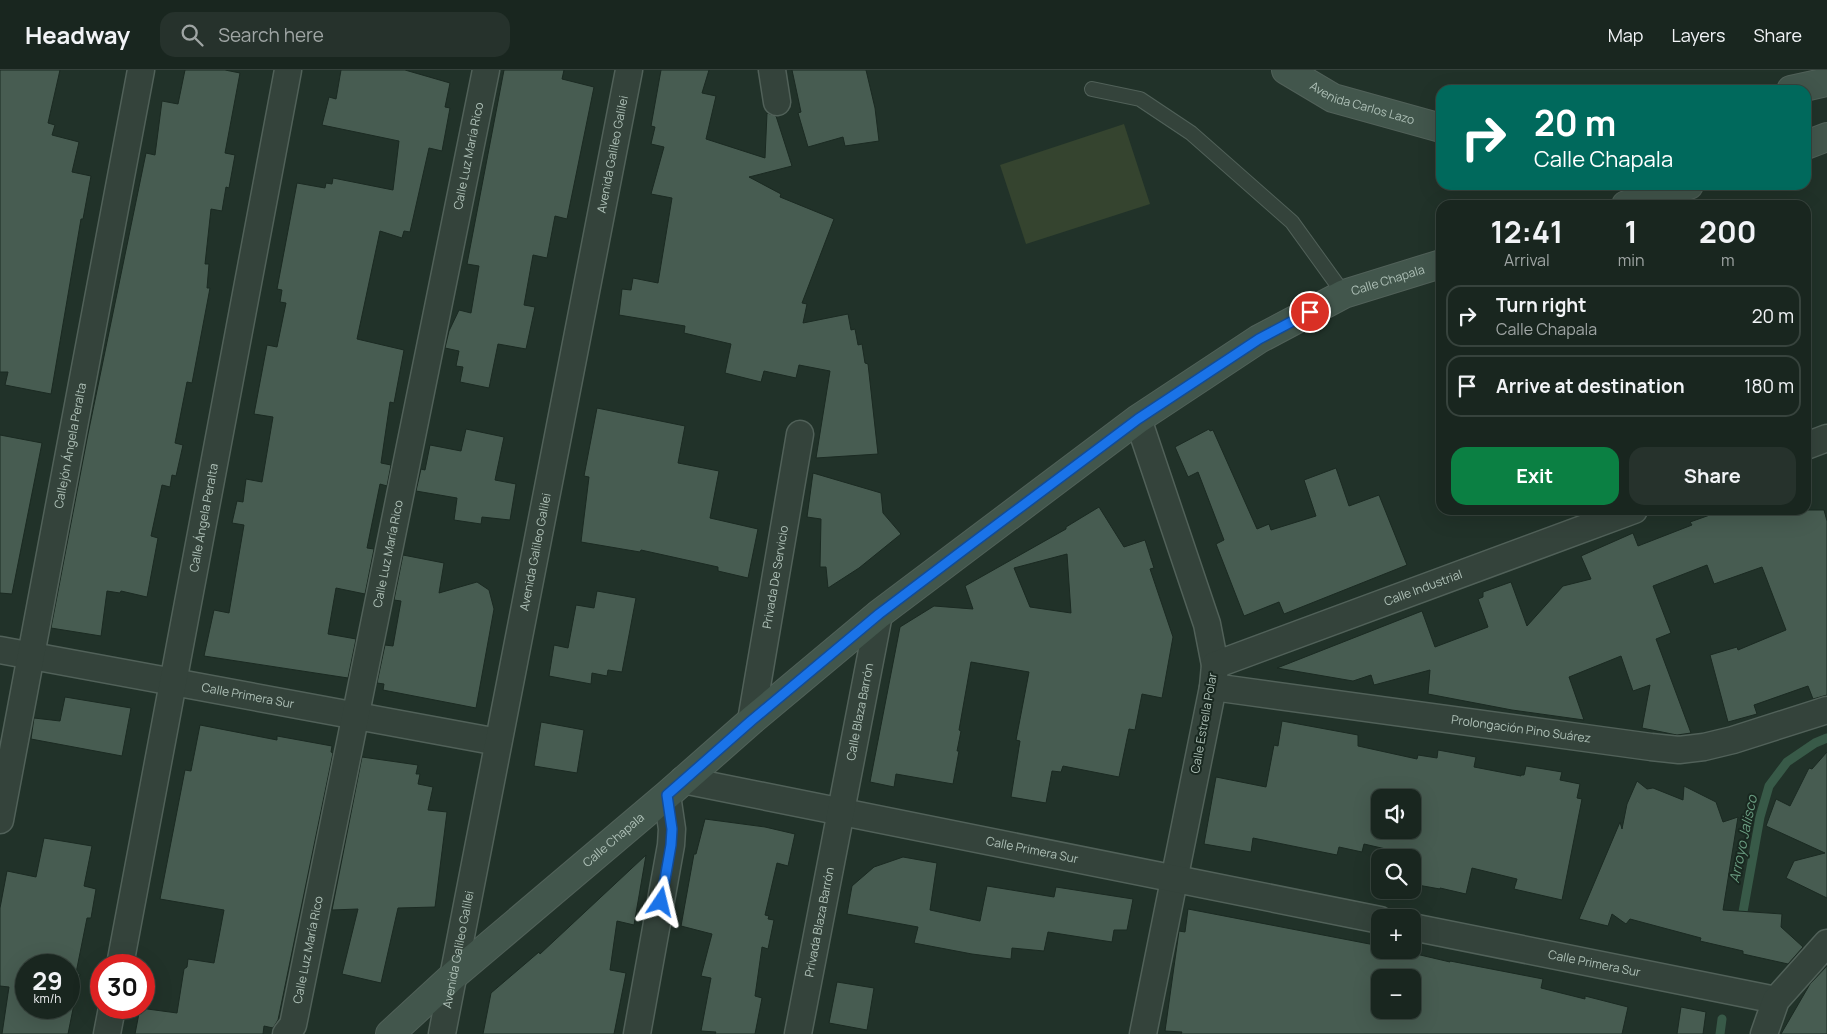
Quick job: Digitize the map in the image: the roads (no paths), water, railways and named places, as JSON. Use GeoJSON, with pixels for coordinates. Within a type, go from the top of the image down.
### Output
{"type":"FeatureCollection","features":[{"type":"Feature","properties":{"kind":"street","name":"Callejón Ángela Peralta"},"geometry":{"type":"LineString","coordinates":[[0,820],[141,70]]}},
{"type":"Feature","properties":{"kind":"street","name":"Calle Ángela Peralta"},"geometry":{"type":"LineString","coordinates":[[122,954],[288,70]]}},
{"type":"Feature","properties":{"kind":"street","name":"Calle Luz María Rico"},"geometry":{"type":"LineString","coordinates":[[286,1034],[292,1025],[486,70]]}},
{"type":"Feature","properties":{"kind":"street","name":"Avenida Galileo Galilei"},"geometry":{"type":"LineString","coordinates":[[442,1034],[629,70]]}},
{"type":"Feature","properties":{"kind":"street"},"geometry":{"type":"LineString","coordinates":[[772,70],[777,102]]}},
{"type":"Feature","properties":{"kind":"street","name":"Avenida Carlos Lazo"},"geometry":{"type":"LineString","coordinates":[[1286,70],[1333,98],[1436,127]]}},
{"type":"Feature","properties":{"kind":"street"},"geometry":{"type":"LineString","coordinates":[[1811,86],[1827,82]]}},
{"type":"Feature","properties":{"kind":"street"},"geometry":{"type":"LineString","coordinates":[[1811,143],[1827,137]]}},
{"type":"Feature","properties":{"kind":"street"},"geometry":{"type":"LineString","coordinates":[[1642,200],[1673,190]]}},
{"type":"Feature","properties":{"kind":"street","name":"Calle Chapala"},"geometry":{"type":"LineString","coordinates":[[390,1034],[452,976],[879,614],[1138,419],[1259,339],[1344,294],[1436,266]]}},
{"type":"Feature","properties":{"kind":"street","name":"Calle Estrella Polar"},"geometry":{"type":"LineString","coordinates":[[1138,419],[1207,624],[1214,676],[1143,1034]]}},
{"type":"Feature","properties":{"kind":"street","name":"Privada De Servicio"},"geometry":{"type":"LineString","coordinates":[[751,721],[800,434]]}},
{"type":"Feature","properties":{"kind":"street"},"geometry":{"type":"LineString","coordinates":[[1811,444],[1827,438]]}},
{"type":"Feature","properties":{"kind":"street","name":"Calle Industrial"},"geometry":{"type":"LineString","coordinates":[[1214,676],[1621,515]]}},
{"type":"Feature","properties":{"kind":"street","name":"Calle Blaza Barrón"},"geometry":{"type":"LineString","coordinates":[[841,812],[879,614]]}},
{"type":"Feature","properties":{"kind":"street","name":"Calle Primera Sur"},"geometry":{"type":"LineString","coordinates":[[0,650],[498,742]]}},
{"type":"Feature","properties":{"kind":"street","name":"Prolongación Pino Suárez"},"geometry":{"type":"LineString","coordinates":[[1214,676],[1679,750],[1733,740],[1827,710]]}},
{"type":"Feature","properties":{"kind":"street","name":"Calle Primera Sur"},"geometry":{"type":"LineString","coordinates":[[675,788],[841,812],[1371,918]]}},
{"type":"Feature","properties":{"kind":"street"},"geometry":{"type":"LineString","coordinates":[[637,1034],[671,845],[675,788]]}},
{"type":"Feature","properties":{"kind":"street","name":"Privada Blaza Barrón"},"geometry":{"type":"LineString","coordinates":[[798,1034],[841,812]]}},
{"type":"Feature","properties":{"kind":"street","name":"Calle Primera Sur"},"geometry":{"type":"LineString","coordinates":[[1421,929],[1776,1000]]}},
{"type":"Feature","properties":{"kind":"street"},"geometry":{"type":"LineString","coordinates":[[1764,1034],[1776,1000],[1827,943]]}},
{"type":"Feature","properties":{"kind":"street"},"geometry":{"type":"LineString","coordinates":[[107,1034],[110,1019]]}},
{"type":"Feature","properties":{"kind":"lane"},"geometry":{"type":"LineString","coordinates":[[1092,89],[1140,99],[1191,133],[1292,222],[1344,294]]}},
{"type":"Feature","properties":{"kind":"waterway","name":"Arroyo Jalisco"},"geometry":{"type":"LineString","coordinates":[[1741,923],[1760,817],[1769,786],[1787,762],[1815,743],[1827,738]]}},
{"type":"Feature","properties":{"kind":"waterway","name":"Arroyo Jalisco"},"geometry":{"type":"LineString","coordinates":[[1720,1034],[1722,1019]]}}]}
